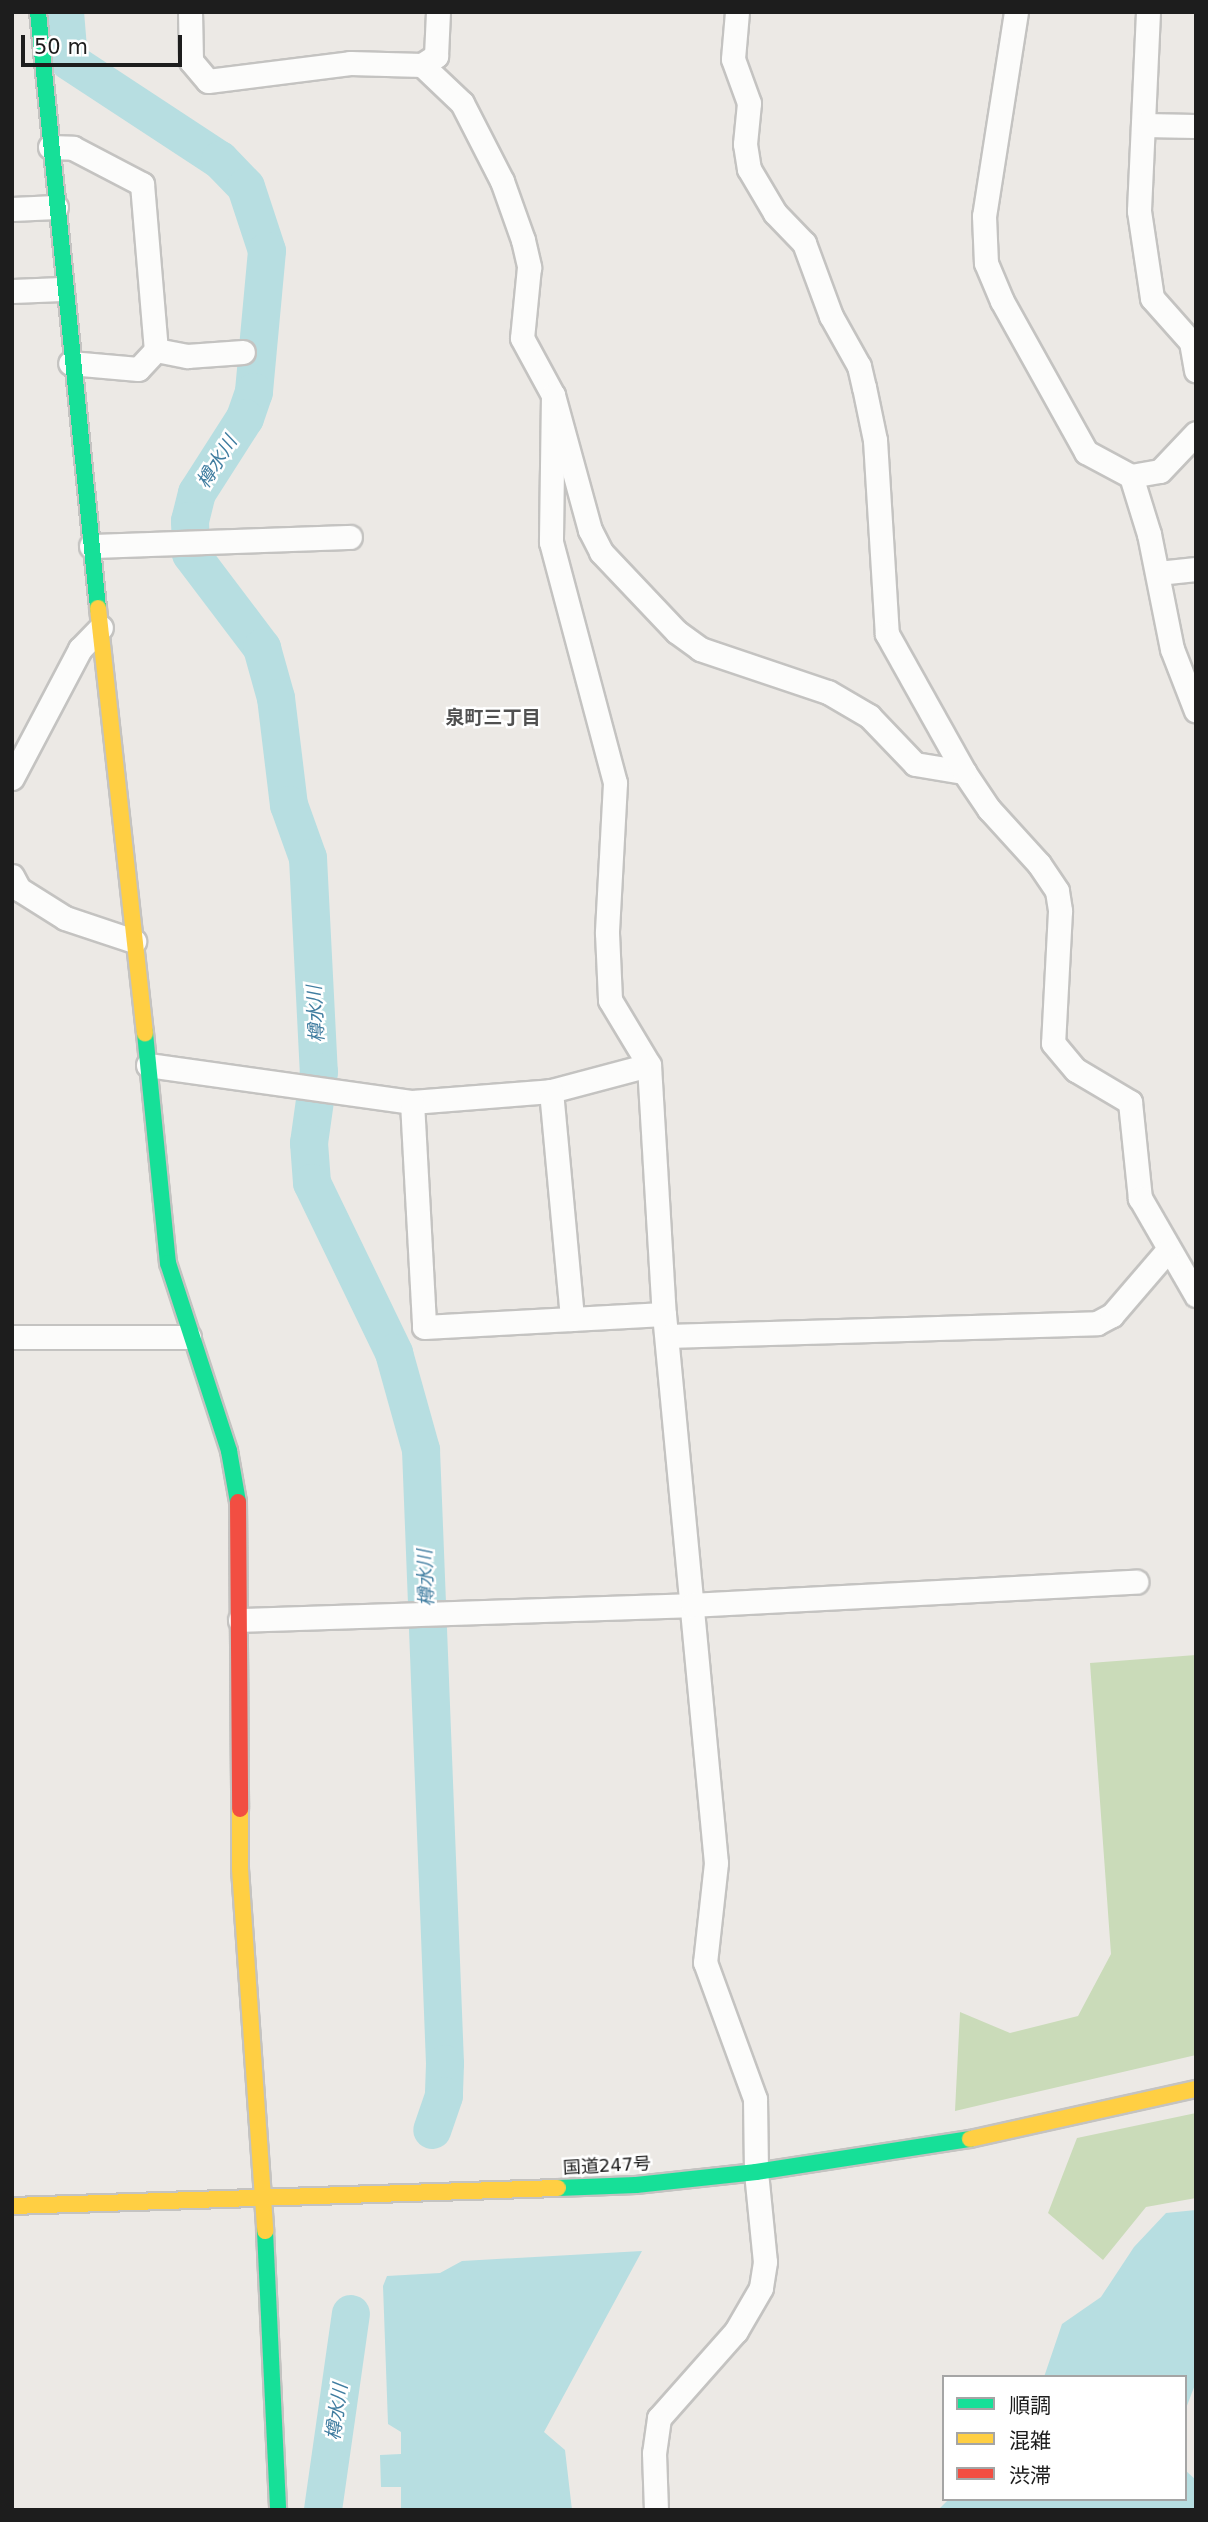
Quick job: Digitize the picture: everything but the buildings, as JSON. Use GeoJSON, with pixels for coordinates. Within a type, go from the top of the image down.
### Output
{"type":"FeatureCollection","features":[{"type":"Feature","properties":{"kind":"main road"},"geometry":{"type":"LineString","coordinates":[[38,12],[69,363],[101,627],[168,1262],[189,1338],[231,1464],[240,1514],[240,1868],[264,2199],[278,2510]]}},
{"type":"Feature","properties":{"kind":"main road","name":"国道247号"},"geometry":{"type":"LineString","coordinates":[[12,2206],[636,2185],[756,2172],[1008,2133],[1196,2089]]}},
{"type":"Feature","properties":{"kind":"street"},"geometry":{"type":"LineString","coordinates":[[190,12],[191,61],[208,81],[350,63],[422,65],[436,56],[438,12]]}},
{"type":"Feature","properties":{"kind":"street"},"geometry":{"type":"LineString","coordinates":[[737,12],[733,59],[749,103],[745,144],[750,169],[775,213],[804,243],[864,387],[875,440],[887,634],[964,772],[1058,891],[1053,1043],[1076,1070],[1130,1102],[1140,1198],[1167,1251],[1196,1295]]}},
{"type":"Feature","properties":{"kind":"street"},"geometry":{"type":"LineString","coordinates":[[1016,12],[986,186],[986,263],[1002,301],[1086,452],[1131,476],[1160,471],[1196,433]]}},
{"type":"Feature","properties":{"kind":"street"},"geometry":{"type":"LineString","coordinates":[[1148,12],[1139,211],[1152,298],[1191,342],[1196,371]]}},
{"type":"Feature","properties":{"kind":"street"},"geometry":{"type":"LineString","coordinates":[[422,65],[474,120],[502,181],[529,267],[522,338],[553,395],[590,530],[601,552],[677,632],[700,649],[784,675],[854,705],[923,768],[964,772]]}},
{"type":"Feature","properties":{"kind":"street"},"geometry":{"type":"LineString","coordinates":[[1143,125],[1196,126]]}},
{"type":"Feature","properties":{"kind":"street"},"geometry":{"type":"LineString","coordinates":[[50,147],[73,148],[142,184],[156,350],[138,369],[69,363]]}},
{"type":"Feature","properties":{"kind":"street"},"geometry":{"type":"LineString","coordinates":[[12,209],[56,207]]}},
{"type":"Feature","properties":{"kind":"street"},"geometry":{"type":"LineString","coordinates":[[12,291],[62,289]]}},
{"type":"Feature","properties":{"kind":"street"},"geometry":{"type":"LineString","coordinates":[[156,350],[187,356],[243,352]]}},
{"type":"Feature","properties":{"kind":"street"},"geometry":{"type":"LineString","coordinates":[[553,395],[551,542],[615,783],[607,933],[610,1000],[649,1065],[666,1325],[716,1863],[705,1962],[755,2099],[756,2172],[765,2262],[761,2288],[723,2349],[659,2418],[654,2453],[656,2510]]}},
{"type":"Feature","properties":{"kind":"street"},"geometry":{"type":"LineString","coordinates":[[1131,476],[1158,573],[1172,649],[1196,711]]}},
{"type":"Feature","properties":{"kind":"street"},"geometry":{"type":"LineString","coordinates":[[91,545],[349,537]]}},
{"type":"Feature","properties":{"kind":"street"},"geometry":{"type":"LineString","coordinates":[[1158,573],[1196,569]]}},
{"type":"Feature","properties":{"kind":"street"},"geometry":{"type":"LineString","coordinates":[[12,778],[80,649],[101,627]]}},
{"type":"Feature","properties":{"kind":"street"},"geometry":{"type":"LineString","coordinates":[[12,876],[19,889],[65,918],[134,941]]}},
{"type":"Feature","properties":{"kind":"street"},"geometry":{"type":"LineString","coordinates":[[149,1065],[331,1088],[412,1102],[551,1091],[649,1065]]}},
{"type":"Feature","properties":{"kind":"street"},"geometry":{"type":"LineString","coordinates":[[551,1091],[572,1319]]}},
{"type":"Feature","properties":{"kind":"street"},"geometry":{"type":"LineString","coordinates":[[412,1102],[424,1327],[572,1319],[666,1325],[1097,1323],[1112,1315],[1167,1251]]}},
{"type":"Feature","properties":{"kind":"street"},"geometry":{"type":"LineString","coordinates":[[12,1338],[189,1338]]}},
{"type":"Feature","properties":{"kind":"street"},"geometry":{"type":"LineString","coordinates":[[240,1620],[692,1605],[1136,1582]]}},
{"type":"Feature","properties":{"kind":"green space"},"geometry":{"type":"Polygon","coordinates":[[[1196,1655],[1196,2055],[955,2111],[960,2012],[1010,2033],[1078,2016],[1111,1954],[1090,1663],[1196,1655]]]}},
{"type":"Feature","properties":{"kind":"green space"},"geometry":{"type":"Polygon","coordinates":[[[1196,2113],[1196,2198],[1146,2207],[1103,2260],[1048,2213],[1077,2138],[1196,2113]]]}},
{"type":"Feature","properties":{"kind":"water"},"geometry":{"type":"Polygon","coordinates":[[[1196,2210],[1196,2382],[1187,2406],[1187,2375],[1045,2375],[1062,2324],[1101,2297],[1134,2247],[1166,2213],[1196,2210]]]}},
{"type":"Feature","properties":{"kind":"water"},"geometry":{"type":"Polygon","coordinates":[[[642,2251],[544,2432],[565,2450],[572,2510],[401,2510],[401,2487],[381,2487],[380,2455],[401,2454],[401,2432],[388,2424],[383,2286],[387,2276],[440,2273],[462,2261],[642,2251]]]}},
{"type":"Feature","properties":{"kind":"water"},"geometry":{"type":"Polygon","coordinates":[[[1187,2472],[1196,2480],[1196,2510],[938,2510],[947,2501],[1187,2501],[1187,2472]]]}},
{"type":"Feature","properties":{"kind":"waterway","name":"樽水川"},"geometry":{"type":"LineString","coordinates":[[65,12],[69,61],[220,160],[246,187],[267,251],[254,392],[245,418],[197,493],[190,521],[191,554],[262,648],[276,698],[289,805],[308,858],[319,1072],[309,1143],[312,1183],[394,1353],[421,1450],[445,2064],[444,2096],[432,2130]]}},
{"type":"Feature","properties":{"kind":"waterway","name":"樽水川"},"geometry":{"type":"LineString","coordinates":[[323,2510],[351,2314]]}},
{"type":"Feature","properties":{"kind":"traffic: fast"},"geometry":{"type":"LineString","coordinates":[[38,12],[98,608]]}},
{"type":"Feature","properties":{"kind":"traffic: fast"},"geometry":{"type":"LineString","coordinates":[[145,1033],[168,1263],[229,1451],[238,1502]]}},
{"type":"Feature","properties":{"kind":"traffic: fast"},"geometry":{"type":"LineString","coordinates":[[558,2188],[636,2185],[756,2172],[970,2139]]}},
{"type":"Feature","properties":{"kind":"traffic: fast"},"geometry":{"type":"LineString","coordinates":[[265,2231],[278,2510]]}},
{"type":"Feature","properties":{"kind":"traffic: slow"},"geometry":{"type":"LineString","coordinates":[[98,608],[145,1033]]}},
{"type":"Feature","properties":{"kind":"traffic: slow"},"geometry":{"type":"LineString","coordinates":[[240,1809],[240,1869],[265,2231]]}},
{"type":"Feature","properties":{"kind":"traffic: slow"},"geometry":{"type":"LineString","coordinates":[[970,2139],[1196,2089]]}},
{"type":"Feature","properties":{"kind":"traffic: slow"},"geometry":{"type":"LineString","coordinates":[[12,2206],[558,2188]]}},
{"type":"Feature","properties":{"kind":"traffic: jam"},"geometry":{"type":"LineString","coordinates":[[238,1502],[240,1809]]}},
{"type":"Feature","properties":{"kind":"district","name":"泉町三丁目"},"geometry":{"type":"Point","coordinates":[493,718]}}]}
